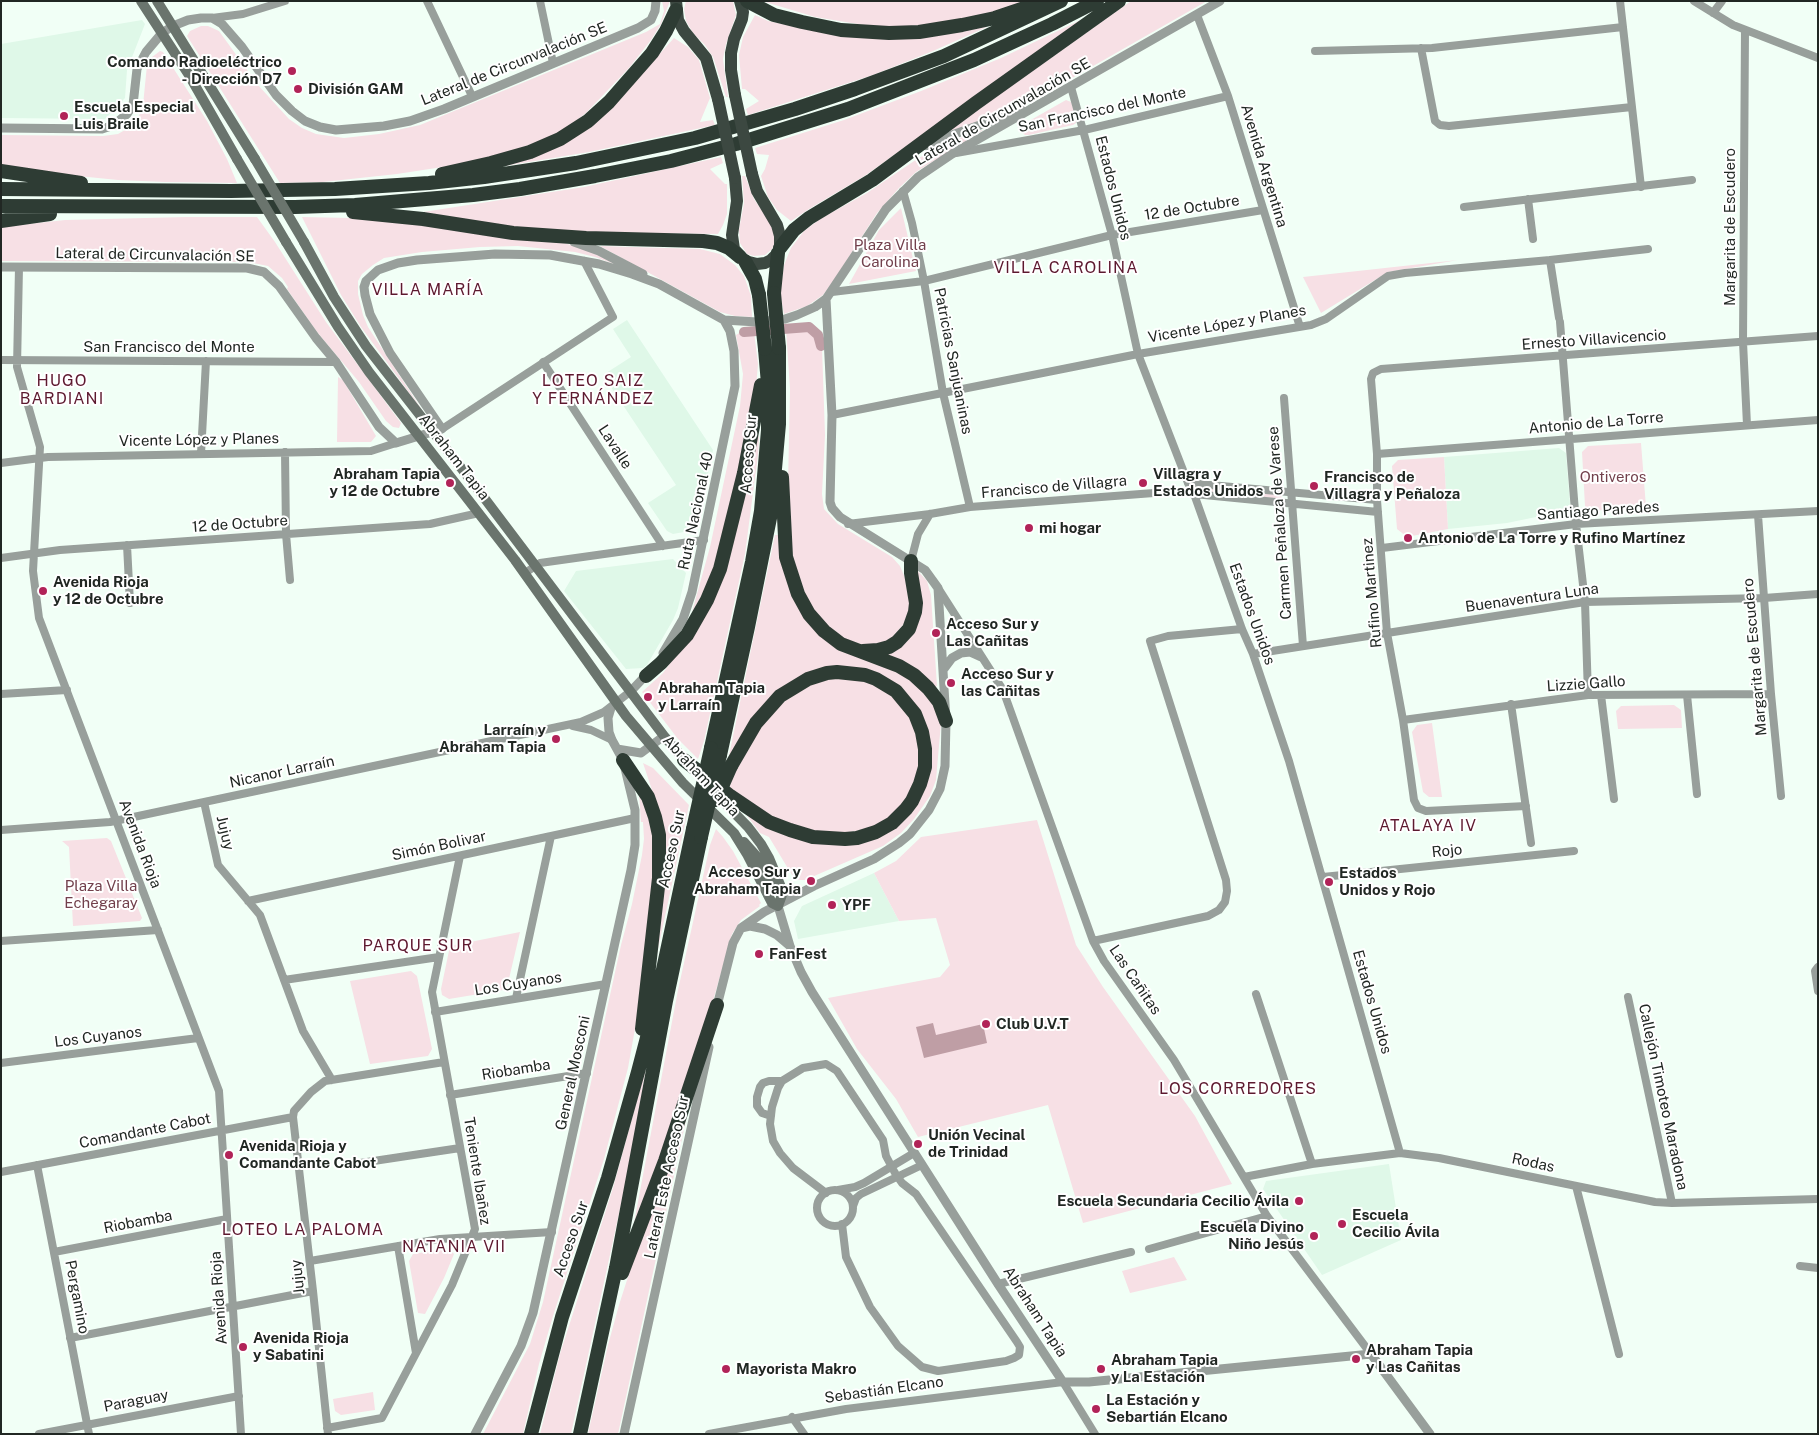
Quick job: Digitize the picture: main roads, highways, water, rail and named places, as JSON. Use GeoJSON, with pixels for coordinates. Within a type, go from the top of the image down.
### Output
{"type":"FeatureCollection","features":[{"type":"Feature","properties":{"kind":"highway","name":"Acceso Sur"},"geometry":{"type":"LineString","coordinates":[[580,1434],[632,1186],[761,511],[768,430],[768,384],[772,348],[774,293],[780,236],[777,224],[760,198],[752,174],[735,95],[731,70],[731,53],[742,19],[740,1]]}},
{"type":"Feature","properties":{"kind":"highway"},"geometry":{"type":"LineString","coordinates":[[747,1],[774,14],[802,22],[840,30],[889,33],[919,32],[962,25],[995,18],[1045,1]]}},
{"type":"Feature","properties":{"kind":"highway"},"geometry":{"type":"LineString","coordinates":[[1,189],[335,190],[429,183],[536,170],[616,155],[715,133],[794,110],[916,67],[990,35],[1061,1]]}},
{"type":"Feature","properties":{"kind":"highway"},"geometry":{"type":"LineString","coordinates":[[1,206],[295,207],[407,202],[520,189],[595,176],[700,154],[818,120],[974,60],[1097,1]]}},
{"type":"Feature","properties":{"kind":"highway"},"geometry":{"type":"LineString","coordinates":[[295,207],[424,219],[513,233],[703,240],[729,248],[742,259],[758,264],[765,263],[771,260],[794,230],[809,218],[883,172],[1119,1]]}},
{"type":"Feature","properties":{"kind":"highway","name":"Acceso Sur"},"geometry":{"type":"LineString","coordinates":[[676,6],[678,20],[684,31],[706,58],[718,99],[735,178],[737,211],[733,228],[734,249],[755,279],[772,348],[780,406],[775,480],[768,528],[747,634],[716,751]]}},
{"type":"Feature","properties":{"kind":"highway"},"geometry":{"type":"LineString","coordinates":[[335,190],[434,175],[491,163],[530,152],[560,138],[588,121],[609,102],[652,54],[666,31],[676,6]]}},
{"type":"Feature","properties":{"kind":"highway"},"geometry":{"type":"LineString","coordinates":[[1,171],[80,182],[199,191]]}},
{"type":"Feature","properties":{"kind":"highway"},"geometry":{"type":"LineString","coordinates":[[1,221],[116,207]]}},
{"type":"Feature","properties":{"kind":"highway"},"geometry":{"type":"LineString","coordinates":[[646,676],[687,635],[707,600],[720,569],[772,348]]}},
{"type":"Feature","properties":{"kind":"highway"},"geometry":{"type":"LineString","coordinates":[[780,406],[783,520],[789,569],[800,599],[817,624],[831,637],[858,651],[899,666],[914,675],[939,702],[946,721]]}},
{"type":"Feature","properties":{"kind":"highway"},"geometry":{"type":"LineString","coordinates":[[858,651],[874,651],[889,647],[897,642],[909,628],[916,612],[911,561]]}},
{"type":"Feature","properties":{"kind":"highway"},"geometry":{"type":"LineString","coordinates":[[684,760],[736,800],[769,822],[813,837],[845,839],[862,837],[876,832],[900,816],[912,801],[920,784],[924,767],[925,748],[922,732],[915,714],[896,691],[876,679],[865,675],[837,672],[808,679],[780,696],[756,723],[731,766],[700,831]]}},
{"type":"Feature","properties":{"kind":"highway"},"geometry":{"type":"LineString","coordinates":[[620,754],[640,784],[652,807],[658,827],[659,845],[659,878],[656,909],[632,1093]]}},
{"type":"Feature","properties":{"kind":"highway","name":"Acceso Sur"},"geometry":{"type":"LineString","coordinates":[[531,1434],[562,1317],[606,1185],[632,1093],[700,831]]}},
{"type":"Feature","properties":{"kind":"highway"},"geometry":{"type":"LineString","coordinates":[[604,1323],[668,1152],[717,1005]]}},
{"type":"Feature","properties":{"kind":"main road","name":"Abraham Tapia"},"geometry":{"type":"LineString","coordinates":[[141,1],[189,75],[286,242],[356,353],[525,573],[614,706],[652,746],[683,783],[734,833],[751,861],[772,903],[778,906],[783,892],[769,858],[760,844],[741,819],[684,760],[664,736],[535,566],[437,430],[366,346],[349,320],[256,158],[157,1]]}},
{"type":"Feature","properties":{"kind":"main road"},"geometry":{"type":"LineString","coordinates":[[734,833],[755,852],[776,888],[783,892]]}},
{"type":"Feature","properties":{"kind":"waterway"},"geometry":{"type":"LineString","coordinates":[[744,332],[809,327],[818,335],[821,346]]}},
{"type":"Feature","properties":{"kind":"place","name":"Comando Radioeléctrico - Dirección D7"},"geometry":{"type":"Point","coordinates":[292,71]}},
{"type":"Feature","properties":{"kind":"place","name":"División GAM"},"geometry":{"type":"Point","coordinates":[298,89]}},
{"type":"Feature","properties":{"kind":"place","name":"Escuela Especial Luis Braile"},"geometry":{"type":"Point","coordinates":[64,116]}},
{"type":"Feature","properties":{"kind":"place","name":"Abraham Tapia y 12 de Octubre"},"geometry":{"type":"Point","coordinates":[450,483]}},
{"type":"Feature","properties":{"kind":"place","name":"Villagra y Estados Unidos"},"geometry":{"type":"Point","coordinates":[1143,483]}},
{"type":"Feature","properties":{"kind":"place","name":"Francisco de Villagra y Peñaloza"},"geometry":{"type":"Point","coordinates":[1314,486]}},
{"type":"Feature","properties":{"kind":"place","name":"mi hogar"},"geometry":{"type":"Point","coordinates":[1029,528]}},
{"type":"Feature","properties":{"kind":"place","name":"Antonio de La Torre y Rufino Martínez"},"geometry":{"type":"Point","coordinates":[1408,538]}},
{"type":"Feature","properties":{"kind":"place","name":"Avenida Rioja y 12 de Octubre"},"geometry":{"type":"Point","coordinates":[43,591]}},
{"type":"Feature","properties":{"kind":"place","name":"Acceso Sur y Las Cañitas"},"geometry":{"type":"Point","coordinates":[936,633]}},
{"type":"Feature","properties":{"kind":"place","name":"Acceso Sur y las Cañitas"},"geometry":{"type":"Point","coordinates":[951,683]}},
{"type":"Feature","properties":{"kind":"place","name":"Abraham Tapia y Larraín"},"geometry":{"type":"Point","coordinates":[648,697]}},
{"type":"Feature","properties":{"kind":"place","name":"Larraín y Abraham Tapia"},"geometry":{"type":"Point","coordinates":[556,739]}},
{"type":"Feature","properties":{"kind":"place","name":"Acceso Sur y Abraham Tapia"},"geometry":{"type":"Point","coordinates":[811,881]}},
{"type":"Feature","properties":{"kind":"place","name":"Estados Unidos y Rojo"},"geometry":{"type":"Point","coordinates":[1329,882]}},
{"type":"Feature","properties":{"kind":"place","name":"YPF"},"geometry":{"type":"Point","coordinates":[832,905]}},
{"type":"Feature","properties":{"kind":"place","name":"FanFest"},"geometry":{"type":"Point","coordinates":[759,954]}},
{"type":"Feature","properties":{"kind":"place","name":"Club U.V.T"},"geometry":{"type":"Point","coordinates":[986,1024]}},
{"type":"Feature","properties":{"kind":"place","name":"Unión Vecinal de Trinidad"},"geometry":{"type":"Point","coordinates":[918,1144]}},
{"type":"Feature","properties":{"kind":"place","name":"Avenida Rioja y Comandante Cabot"},"geometry":{"type":"Point","coordinates":[229,1155]}},
{"type":"Feature","properties":{"kind":"place","name":"Escuela Secundaria Cecilio Ávila"},"geometry":{"type":"Point","coordinates":[1299,1201]}},
{"type":"Feature","properties":{"kind":"place","name":"Escuela Cecilio Ávila"},"geometry":{"type":"Point","coordinates":[1342,1224]}},
{"type":"Feature","properties":{"kind":"place","name":"Escuela Divino Niño Jesús"},"geometry":{"type":"Point","coordinates":[1314,1236]}},
{"type":"Feature","properties":{"kind":"place","name":"Avenida Rioja y Sabatini"},"geometry":{"type":"Point","coordinates":[243,1347]}},
{"type":"Feature","properties":{"kind":"place","name":"Abraham Tapia y Las Cañitas"},"geometry":{"type":"Point","coordinates":[1356,1359]}},
{"type":"Feature","properties":{"kind":"place","name":"Mayorista Makro"},"geometry":{"type":"Point","coordinates":[726,1369]}},
{"type":"Feature","properties":{"kind":"place","name":"Abraham Tapia y La Estación"},"geometry":{"type":"Point","coordinates":[1101,1369]}},
{"type":"Feature","properties":{"kind":"place","name":"La Estación y Sebartián Elcano"},"geometry":{"type":"Point","coordinates":[1096,1409]}},
{"type":"Feature","properties":{"kind":"district","name":"VILLA CAROLINA"},"geometry":{"type":"Point","coordinates":[1066,268]}},
{"type":"Feature","properties":{"kind":"district","name":"VILLA MARÍA"},"geometry":{"type":"Point","coordinates":[428,290]}},
{"type":"Feature","properties":{"kind":"district","name":"HUGO BARDIANI"},"geometry":{"type":"Point","coordinates":[62,390]}},
{"type":"Feature","properties":{"kind":"district","name":"LOTEO SAIZ Y FERNÁNDEZ"},"geometry":{"type":"Point","coordinates":[593,390]}},
{"type":"Feature","properties":{"kind":"district","name":"ATALAYA IV"},"geometry":{"type":"Point","coordinates":[1428,826]}},
{"type":"Feature","properties":{"kind":"district","name":"PARQUE SUR"},"geometry":{"type":"Point","coordinates":[418,946]}},
{"type":"Feature","properties":{"kind":"district","name":"LOS CORREDORES"},"geometry":{"type":"Point","coordinates":[1238,1089]}},
{"type":"Feature","properties":{"kind":"district","name":"LOTEO LA PALOMA"},"geometry":{"type":"Point","coordinates":[303,1230]}},
{"type":"Feature","properties":{"kind":"district","name":"NATANIA VII"},"geometry":{"type":"Point","coordinates":[454,1247]}},
{"type":"Feature","properties":{"kind":"park label","name":"Plaza Villa Carolina"},"geometry":{"type":"Point","coordinates":[890,254]}},
{"type":"Feature","properties":{"kind":"park label","name":"Ontiveros"},"geometry":{"type":"Point","coordinates":[1613,477]}},
{"type":"Feature","properties":{"kind":"park label","name":"Plaza Villa Echegaray"},"geometry":{"type":"Point","coordinates":[101,894]}}]}
